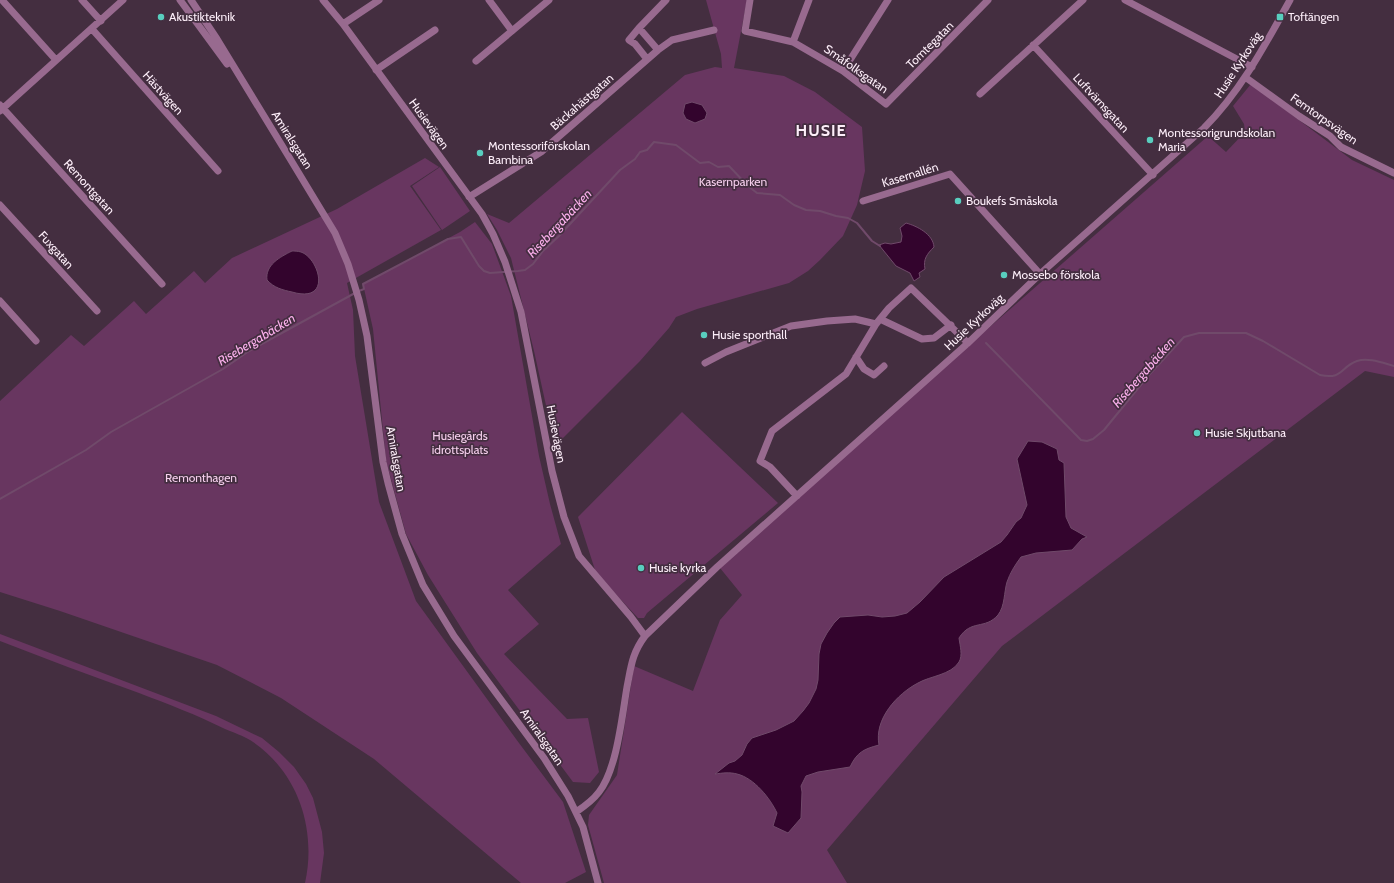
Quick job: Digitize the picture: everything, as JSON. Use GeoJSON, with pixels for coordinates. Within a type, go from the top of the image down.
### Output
{"type":"FeatureCollection","features":[{"type":"Feature","properties":{"kind":"street"},"geometry":{"type":"LineString","coordinates":[[2,0],[56,60]]}},
{"type":"Feature","properties":{"kind":"street"},"geometry":{"type":"LineString","coordinates":[[82,0],[101,21]]}},
{"type":"Feature","properties":{"kind":"street"},"geometry":{"type":"LineString","coordinates":[[1,108],[123,0]]}},
{"type":"Feature","properties":{"kind":"street","name":"Amiralsgatan"},"geometry":{"type":"LineString","coordinates":[[180,0],[211,43],[246,87]]}},
{"type":"Feature","properties":{"kind":"street","name":"Amiralsgatan"},"geometry":{"type":"LineString","coordinates":[[191,0],[290,157],[335,233],[352,276],[368,336],[383,462],[393,506],[412,560],[423,584],[454,636],[544,758],[568,796],[576,812]]}},
{"type":"Feature","properties":{"kind":"street","name":"Husievägen"},"geometry":{"type":"LineString","coordinates":[[323,0],[343,24],[482,214],[493,234],[513,282],[521,312],[545,431],[548,454],[564,517],[579,556],[632,617],[645,636]]}},
{"type":"Feature","properties":{"kind":"street"},"geometry":{"type":"LineString","coordinates":[[343,24],[379,0]]}},
{"type":"Feature","properties":{"kind":"street"},"geometry":{"type":"LineString","coordinates":[[489,0],[512,31]]}},
{"type":"Feature","properties":{"kind":"street"},"geometry":{"type":"LineString","coordinates":[[476,61],[549,0]]}},
{"type":"Feature","properties":{"kind":"street"},"geometry":{"type":"LineString","coordinates":[[647,59],[635,44],[629,40],[666,0]]}},
{"type":"Feature","properties":{"kind":"street","name":"Småfolksgatan"},"geometry":{"type":"LineString","coordinates":[[750,0],[745,31],[793,42],[843,71],[886,104]]}},
{"type":"Feature","properties":{"kind":"street"},"geometry":{"type":"LineString","coordinates":[[793,42],[809,0]]}},
{"type":"Feature","properties":{"kind":"street"},"geometry":{"type":"LineString","coordinates":[[843,71],[888,0]]}},
{"type":"Feature","properties":{"kind":"street","name":"Tomtegatan"},"geometry":{"type":"LineString","coordinates":[[886,104],[988,0]]}},
{"type":"Feature","properties":{"kind":"street"},"geometry":{"type":"LineString","coordinates":[[980,94],[1083,0]]}},
{"type":"Feature","properties":{"kind":"street"},"geometry":{"type":"LineString","coordinates":[[1125,0],[1252,66]]}},
{"type":"Feature","properties":{"kind":"street","name":"Husie Kyrkoväg"},"geometry":{"type":"LineString","coordinates":[[645,636],[717,567],[968,343],[1040,274],[1118,204],[1153,175],[1213,119],[1224,107],[1245,77],[1290,0]]}},
{"type":"Feature","properties":{"kind":"street"},"geometry":{"type":"LineString","coordinates":[[639,28],[658,50]]}},
{"type":"Feature","properties":{"kind":"street","name":"Hästvägen"},"geometry":{"type":"LineString","coordinates":[[92,29],[218,171]]}},
{"type":"Feature","properties":{"kind":"street"},"geometry":{"type":"LineString","coordinates":[[376,70],[435,30]]}},
{"type":"Feature","properties":{"kind":"street","name":"Bäckahästgatan"},"geometry":{"type":"LineString","coordinates":[[469,197],[541,152],[647,59],[672,40],[714,30]]}},
{"type":"Feature","properties":{"kind":"street","name":"Luftvärnsgatan"},"geometry":{"type":"LineString","coordinates":[[1033,45],[1153,175]]}},
{"type":"Feature","properties":{"kind":"street","name":"Femtorpsvägen"},"geometry":{"type":"LineString","coordinates":[[1245,77],[1299,116],[1330,136],[1341,146],[1394,173]]}},
{"type":"Feature","properties":{"kind":"street","name":"Remontgatan"},"geometry":{"type":"LineString","coordinates":[[1,108],[162,284]]}},
{"type":"Feature","properties":{"kind":"street","name":"Kasernallén"},"geometry":{"type":"LineString","coordinates":[[863,202],[950,174],[1040,274]]}},
{"type":"Feature","properties":{"kind":"street","name":"Fuxgatan"},"geometry":{"type":"LineString","coordinates":[[0,204],[97,311]]}},
{"type":"Feature","properties":{"kind":"street"},"geometry":{"type":"LineString","coordinates":[[797,496],[770,467],[760,461],[772,432],[846,374],[878,321],[889,308],[911,288],[968,343]]}},
{"type":"Feature","properties":{"kind":"street"},"geometry":{"type":"LineString","coordinates":[[0,302],[36,341]]}},
{"type":"Feature","properties":{"kind":"street"},"geometry":{"type":"LineString","coordinates":[[705,363],[726,352],[791,326],[855,319],[878,321],[922,339],[934,338],[950,325]]}},
{"type":"Feature","properties":{"kind":"street"},"geometry":{"type":"LineString","coordinates":[[856,357],[864,369],[874,375],[884,366]]}},
{"type":"Feature","properties":{"kind":"street"},"geometry":{"type":"LineString","coordinates":[[595,882],[590,850],[583,827],[576,812],[593,799],[602,789],[608,777],[614,760],[631,661],[638,644],[645,636]]}},
{"type":"Feature","properties":{"kind":"green space","name":"Kasernparken"},"geometry":{"type":"Polygon","coordinates":[[[706,0],[747,0],[734,68],[784,76],[815,92],[862,127],[865,171],[857,205],[843,236],[808,271],[789,283],[697,309],[676,317],[669,328],[640,361],[555,446],[534,351],[511,258],[487,214],[509,223],[685,75],[715,67],[722,68],[721,54],[706,0]]]}},
{"type":"Feature","properties":{"kind":"green space"},"geometry":{"type":"Polygon","coordinates":[[[1251,84],[1352,160],[1394,180],[1394,377],[1365,371],[1002,646],[827,850],[847,883],[604,883],[588,825],[589,815],[617,775],[634,666],[693,691],[720,620],[742,595],[720,568],[814,481],[1208,136],[1226,152],[1245,132],[1244,124],[1233,106],[1251,84]]]}},
{"type":"Feature","properties":{"kind":"green space","name":"Remonthagen"},"geometry":{"type":"Polygon","coordinates":[[[425,158],[439,167],[410,186],[441,230],[347,283],[353,310],[355,356],[379,502],[416,601],[563,802],[586,872],[565,883],[521,883],[374,759],[281,698],[217,665],[0,592],[0,401],[71,335],[84,346],[134,301],[146,314],[194,271],[205,283],[232,258],[337,209],[425,158]]]}},
{"type":"Feature","properties":{"kind":"green space"},"geometry":{"type":"Polygon","coordinates":[[[440,167],[470,211],[442,230],[412,186],[440,167]]]}},
{"type":"Feature","properties":{"kind":"green space","name":"Husiegårds idrottsplats"},"geometry":{"type":"Polygon","coordinates":[[[475,222],[492,244],[511,296],[539,456],[561,544],[508,590],[539,624],[504,654],[567,719],[588,718],[599,772],[590,783],[573,782],[477,653],[428,575],[406,534],[386,461],[373,329],[363,284],[460,232],[475,222]]]}},
{"type":"Feature","properties":{"kind":"green space"},"geometry":{"type":"Polygon","coordinates":[[[682,412],[778,503],[647,613],[644,618],[638,618],[596,573],[578,517],[682,412]]]}},
{"type":"Feature","properties":{"kind":"green space"},"geometry":{"type":"Polygon","coordinates":[[[0,634],[216,716],[262,738],[294,767],[306,784],[313,798],[322,832],[324,853],[320,883],[305,883],[308,863],[306,822],[292,785],[281,768],[267,753],[250,740],[193,714],[0,641],[0,634]]]}},
{"type":"Feature","properties":{"kind":"shaded area"},"geometry":{"type":"Polygon","coordinates":[[[692,102],[702,105],[707,113],[705,119],[695,123],[686,119],[683,113],[685,104],[692,102]]]}},
{"type":"Feature","properties":{"kind":"shaded area"},"geometry":{"type":"Polygon","coordinates":[[[906,223],[919,228],[928,234],[934,247],[926,257],[925,269],[919,273],[920,277],[914,281],[910,273],[896,266],[879,245],[901,242],[902,236],[900,228],[906,223]]]}},
{"type":"Feature","properties":{"kind":"shaded area"},"geometry":{"type":"Polygon","coordinates":[[[292,251],[301,252],[313,262],[319,279],[318,286],[313,292],[305,294],[292,292],[276,287],[267,280],[268,270],[274,262],[292,251]]]}},
{"type":"Feature","properties":{"kind":"shaded area"},"geometry":{"type":"Polygon","coordinates":[[[1028,441],[1042,442],[1057,449],[1059,460],[1064,463],[1066,517],[1071,528],[1087,537],[1082,539],[1072,550],[1036,553],[1021,557],[1008,579],[1003,603],[998,615],[993,620],[968,628],[959,638],[961,656],[959,662],[946,673],[918,683],[902,694],[889,708],[884,717],[878,735],[879,745],[869,748],[858,755],[850,767],[818,772],[806,776],[801,786],[801,818],[788,833],[773,826],[777,813],[761,789],[743,776],[737,774],[715,774],[742,755],[747,744],[752,738],[776,730],[794,721],[803,711],[816,689],[821,644],[834,623],[840,617],[868,615],[882,617],[907,613],[944,577],[1001,542],[1016,522],[1021,518],[1027,505],[1017,459],[1028,441]]]}},
{"type":"Feature","properties":{"kind":"waterway","name":"Risebergabäcken"},"geometry":{"type":"LineString","coordinates":[[359,291],[364,289],[363,284],[448,239],[461,237],[479,266],[484,271],[490,273],[525,270],[533,264],[543,251],[559,236],[620,170],[635,159],[640,152],[647,150],[654,142],[676,145],[700,163],[709,162],[718,167],[729,166],[748,186],[757,193],[780,195],[794,205],[806,210],[820,211],[848,218],[857,223],[872,241],[880,246]]}},
{"type":"Feature","properties":{"kind":"waterway","name":"Risebergabäcken"},"geometry":{"type":"LineString","coordinates":[[0,499],[86,450],[111,432],[223,369],[249,351],[355,293]]}},
{"type":"Feature","properties":{"kind":"waterway","name":"Risebergabäcken"},"geometry":{"type":"LineString","coordinates":[[986,343],[1081,440],[1087,441],[1093,439],[1104,430],[1149,375],[1184,337],[1199,333],[1246,333],[1263,341],[1320,375],[1333,376],[1341,372],[1347,366],[1361,360],[1376,361],[1394,366]]}},
{"type":"Feature","properties":{"kind":"place","name":"Akustikteknik"},"geometry":{"type":"Point","coordinates":[161,17]}},
{"type":"Feature","properties":{"kind":"place","name":"Toftängen"},"geometry":{"type":"Point","coordinates":[1280,17]}},
{"type":"Feature","properties":{"kind":"place","name":"Montessorigrundskolan Maria"},"geometry":{"type":"Point","coordinates":[1150,140]}},
{"type":"Feature","properties":{"kind":"place","name":"Montessoriförskolan Bambina"},"geometry":{"type":"Point","coordinates":[480,153]}},
{"type":"Feature","properties":{"kind":"place","name":"Boukefs Småskola"},"geometry":{"type":"Point","coordinates":[958,201]}},
{"type":"Feature","properties":{"kind":"place","name":"Mossebo förskola"},"geometry":{"type":"Point","coordinates":[1004,275]}},
{"type":"Feature","properties":{"kind":"place","name":"Husie sporthall"},"geometry":{"type":"Point","coordinates":[704,335]}},
{"type":"Feature","properties":{"kind":"place","name":"Husie Skjutbana"},"geometry":{"type":"Point","coordinates":[1197,433]}},
{"type":"Feature","properties":{"kind":"place","name":"Husie kyrka"},"geometry":{"type":"Point","coordinates":[641,568]}},
{"type":"Feature","properties":{"kind":"district","name":"HUSIE"},"geometry":{"type":"Point","coordinates":[821,130]}}]}
